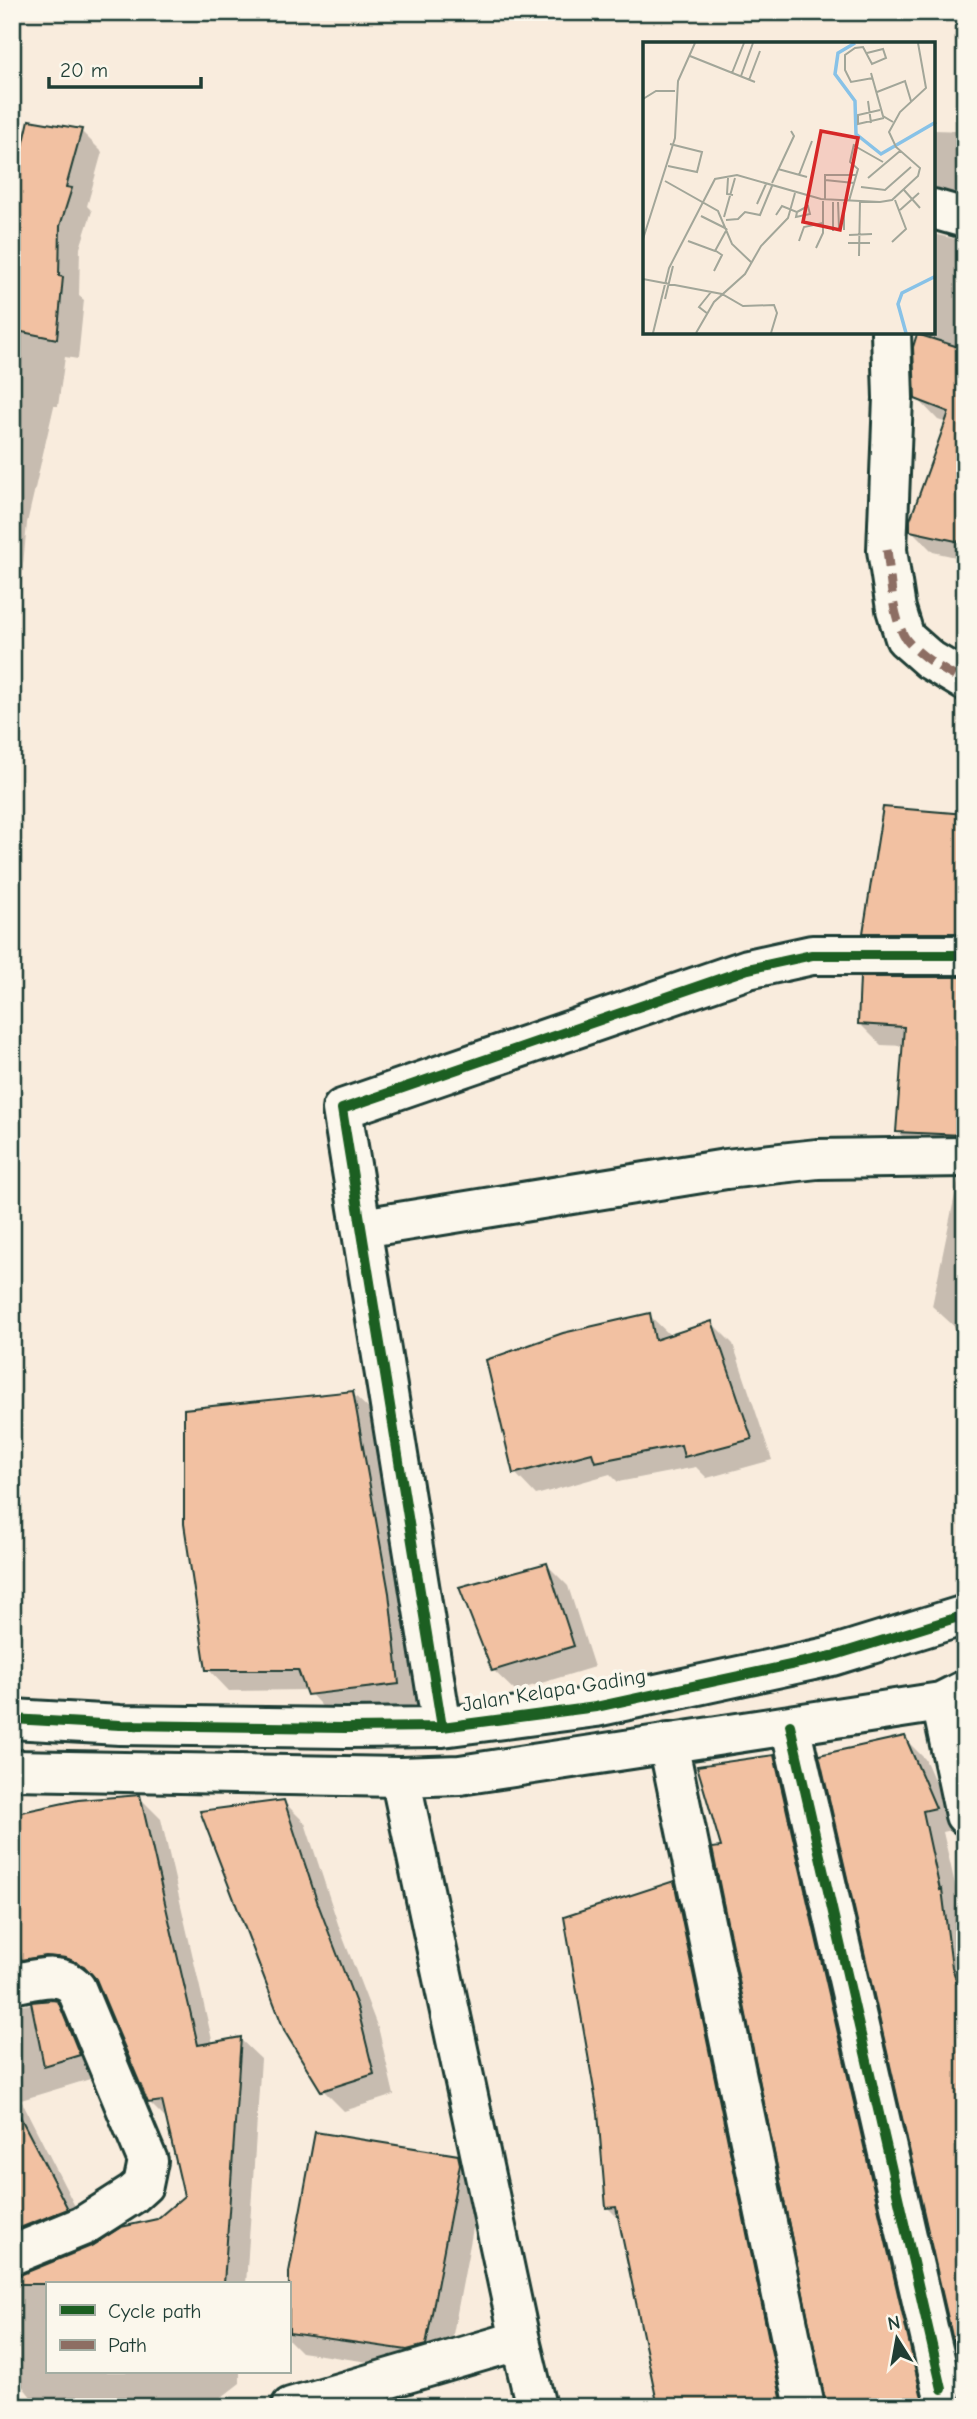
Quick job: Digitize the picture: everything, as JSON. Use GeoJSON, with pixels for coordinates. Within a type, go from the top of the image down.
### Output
{"type":"FeatureCollection","features":[{"type":"Feature","properties":{"kind":"street"},"geometry":{"type":"LineString","coordinates":[[935,210],[965,218]]}},
{"type":"Feature","properties":{"kind":"street"},"geometry":{"type":"LineString","coordinates":[[891,334],[892,398],[887,550],[896,609],[905,638],[930,660],[965,681]]}},
{"type":"Feature","properties":{"kind":"street"},"geometry":{"type":"LineString","coordinates":[[442,1727],[342,1109],[748,969],[812,955],[965,955]]}},
{"type":"Feature","properties":{"kind":"street"},"geometry":{"type":"LineString","coordinates":[[362,1228],[739,1167],[817,1159],[965,1157]]}},
{"type":"Feature","properties":{"kind":"street","name":"Jalan Kelapa Gading"},"geometry":{"type":"LineString","coordinates":[[12,1719],[120,1725],[442,1727],[596,1707],[832,1656],[965,1615]]}},
{"type":"Feature","properties":{"kind":"street"},"geometry":{"type":"LineString","coordinates":[[12,1770],[400,1777],[460,1775],[790,1725],[953,1696],[965,1815]]}},
{"type":"Feature","properties":{"kind":"street"},"geometry":{"type":"LineString","coordinates":[[790,1725],[942,2389]]}},
{"type":"Feature","properties":{"kind":"street"},"geometry":{"type":"LineString","coordinates":[[668,1743],[805,2407]]}},
{"type":"Feature","properties":{"kind":"street"},"geometry":{"type":"LineString","coordinates":[[400,1777],[536,2407]]}},
{"type":"Feature","properties":{"kind":"street"},"geometry":{"type":"LineString","coordinates":[[12,1984],[62,1977],[76,1988],[148,2161],[143,2185],[133,2194],[83,2226],[12,2255]]}},
{"type":"Feature","properties":{"kind":"street"},"geometry":{"type":"LineString","coordinates":[[291,2407],[520,2340]]}},
{"type":"Feature","properties":{"kind":"building"},"geometry":{"type":"Polygon","coordinates":[[[29,120],[82,129],[66,187],[72,188],[60,226],[59,276],[63,277],[57,339],[12,330],[12,195],[29,120]]]}},
{"type":"Feature","properties":{"kind":"building"},"geometry":{"type":"Polygon","coordinates":[[[917,334],[965,349],[965,543],[910,531],[910,520],[949,412],[915,399],[913,347],[917,334]]]}},
{"type":"Feature","properties":{"kind":"building"},"geometry":{"type":"Polygon","coordinates":[[[883,807],[965,814],[965,911],[961,911],[962,933],[863,933],[883,807]]]}},
{"type":"Feature","properties":{"kind":"building"},"geometry":{"type":"Polygon","coordinates":[[[860,977],[963,977],[965,1030],[962,1030],[958,1103],[962,1135],[896,1132],[904,1027],[858,1024],[860,977]]]}},
{"type":"Feature","properties":{"kind":"building"},"geometry":{"type":"Polygon","coordinates":[[[650,1313],[655,1340],[712,1321],[752,1439],[684,1457],[681,1445],[595,1462],[592,1453],[513,1474],[486,1360],[563,1333],[650,1313]]]}},
{"type":"Feature","properties":{"kind":"building"},"geometry":{"type":"Polygon","coordinates":[[[353,1391],[389,1593],[399,1684],[307,1695],[298,1670],[206,1670],[184,1524],[184,1409],[353,1391]]]}},
{"type":"Feature","properties":{"kind":"building"},"geometry":{"type":"Polygon","coordinates":[[[547,1563],[574,1646],[492,1671],[459,1587],[547,1563]]]}},
{"type":"Feature","properties":{"kind":"building"},"geometry":{"type":"Polygon","coordinates":[[[905,1736],[936,1808],[923,1811],[940,1890],[942,1889],[952,1967],[965,2007],[965,2407],[954,2407],[963,2396],[963,2384],[819,1755],[905,1736]]]}},
{"type":"Feature","properties":{"kind":"building"},"geometry":{"type":"Polygon","coordinates":[[[774,1755],[921,2394],[930,2407],[826,2407],[712,1848],[721,1847],[697,1766],[774,1755]]]}},
{"type":"Feature","properties":{"kind":"building"},"geometry":{"type":"Polygon","coordinates":[[[140,1795],[198,2045],[241,2037],[224,2282],[12,2284],[12,2276],[91,2246],[121,2227],[157,2219],[184,2196],[162,2101],[148,2103],[96,1979],[84,1966],[66,1958],[46,1956],[21,1960],[12,1917],[12,1814],[78,1800],[140,1795]]]}},
{"type":"Feature","properties":{"kind":"building"},"geometry":{"type":"Polygon","coordinates":[[[284,1800],[318,1904],[357,2006],[374,2074],[321,2091],[285,2032],[200,1811],[284,1800]]]}},
{"type":"Feature","properties":{"kind":"building"},"geometry":{"type":"Polygon","coordinates":[[[674,1881],[783,2407],[658,2407],[616,2207],[606,2208],[598,2113],[564,1917],[674,1881]]]}},
{"type":"Feature","properties":{"kind":"building"},"geometry":{"type":"Polygon","coordinates":[[[58,2001],[80,2055],[44,2066],[31,2002],[58,2001]]]}},
{"type":"Feature","properties":{"kind":"building"},"geometry":{"type":"Polygon","coordinates":[[[12,2101],[68,2209],[12,2231],[12,2101]]]}},
{"type":"Feature","properties":{"kind":"building"},"geometry":{"type":"Polygon","coordinates":[[[315,2132],[458,2155],[460,2164],[426,2345],[407,2350],[290,2333],[289,2272],[315,2132]]]}},
{"type":"Feature","properties":{"kind":"marked path"},"geometry":{"type":"LineString","coordinates":[[887,550],[894,605],[904,636],[932,662],[965,681]]}},
{"type":"Feature","properties":{"kind":"cycle path"},"geometry":{"type":"LineString","coordinates":[[442,1727],[342,1109],[748,969],[812,955],[965,955]]}},
{"type":"Feature","properties":{"kind":"cycle path"},"geometry":{"type":"LineString","coordinates":[[12,1719],[120,1725],[442,1727],[596,1707],[832,1656],[965,1615]]}},
{"type":"Feature","properties":{"kind":"cycle path"},"geometry":{"type":"LineString","coordinates":[[790,1725],[942,2389]]}}]}
